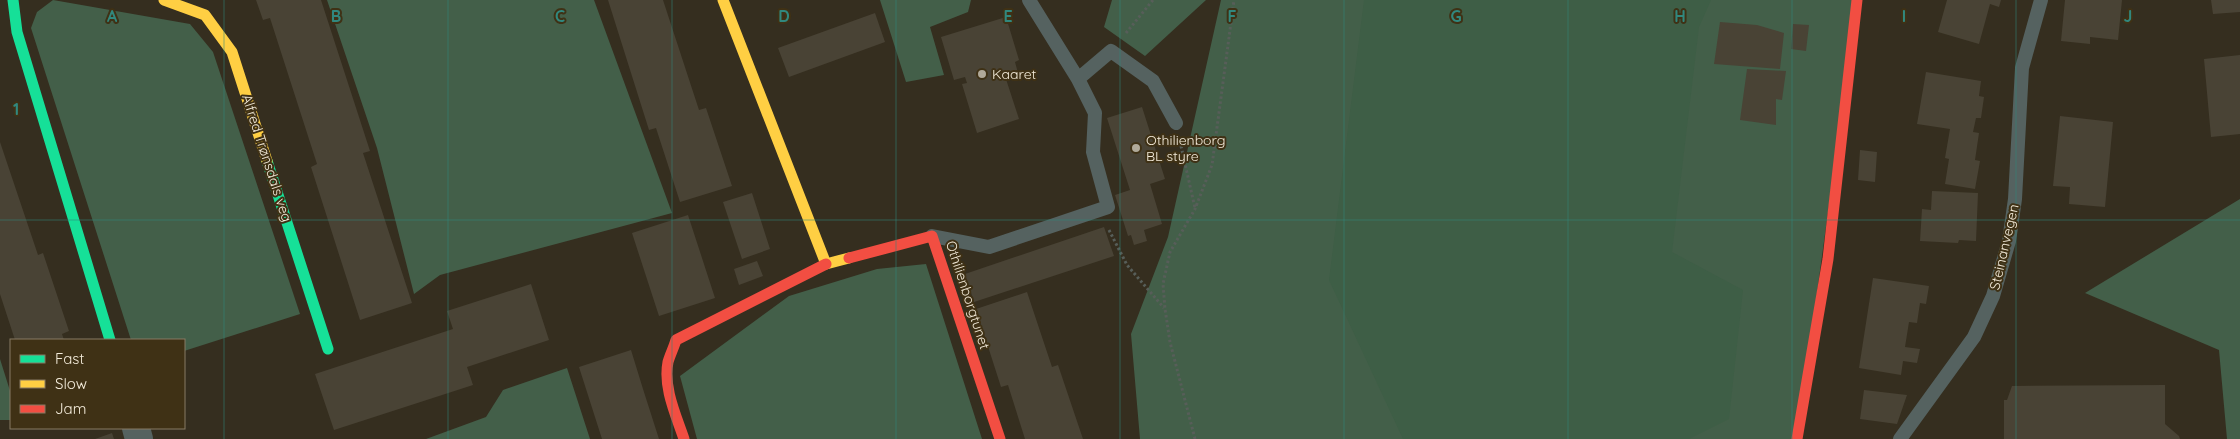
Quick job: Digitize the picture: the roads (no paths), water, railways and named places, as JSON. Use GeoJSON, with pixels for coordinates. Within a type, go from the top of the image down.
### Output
{"type":"FeatureCollection","features":[{"type":"Feature","properties":{"kind":"street"},"geometry":{"type":"LineString","coordinates":[[13,0],[17,32],[110,339]]}},
{"type":"Feature","properties":{"kind":"street","name":"Alfred Trønsdals veg"},"geometry":{"type":"LineString","coordinates":[[164,0],[205,15],[232,52],[328,349]]}},
{"type":"Feature","properties":{"kind":"street"},"geometry":{"type":"LineString","coordinates":[[723,0],[826,264]]}},
{"type":"Feature","properties":{"kind":"street"},"geometry":{"type":"LineString","coordinates":[[1797,439],[1828,259],[1857,0]]}},
{"type":"Feature","properties":{"kind":"street","name":"Othilienborgtunet"},"geometry":{"type":"LineString","coordinates":[[684,439],[671,397],[668,379],[668,363],[676,340],[826,264],[932,236],[1000,439]]}},
{"type":"Feature","properties":{"kind":"lane"},"geometry":{"type":"LineString","coordinates":[[932,236],[989,247],[1108,207],[1093,152],[1096,112],[1078,78],[1029,0]]}},
{"type":"Feature","properties":{"kind":"lane","name":"Steinanvegen"},"geometry":{"type":"LineString","coordinates":[[1900,439],[1974,336],[1993,296],[2009,241],[2016,199],[2022,68],[2041,0]]}},
{"type":"Feature","properties":{"kind":"lane"},"geometry":{"type":"LineString","coordinates":[[1078,78],[1111,51],[1153,81],[1176,123]]}},
{"type":"Feature","properties":{"kind":"place","name":"Kaaret"},"geometry":{"type":"Point","coordinates":[982,74]}},
{"type":"Feature","properties":{"kind":"place","name":"Othilienborg BL styre"},"geometry":{"type":"Point","coordinates":[1136,148]}}]}
